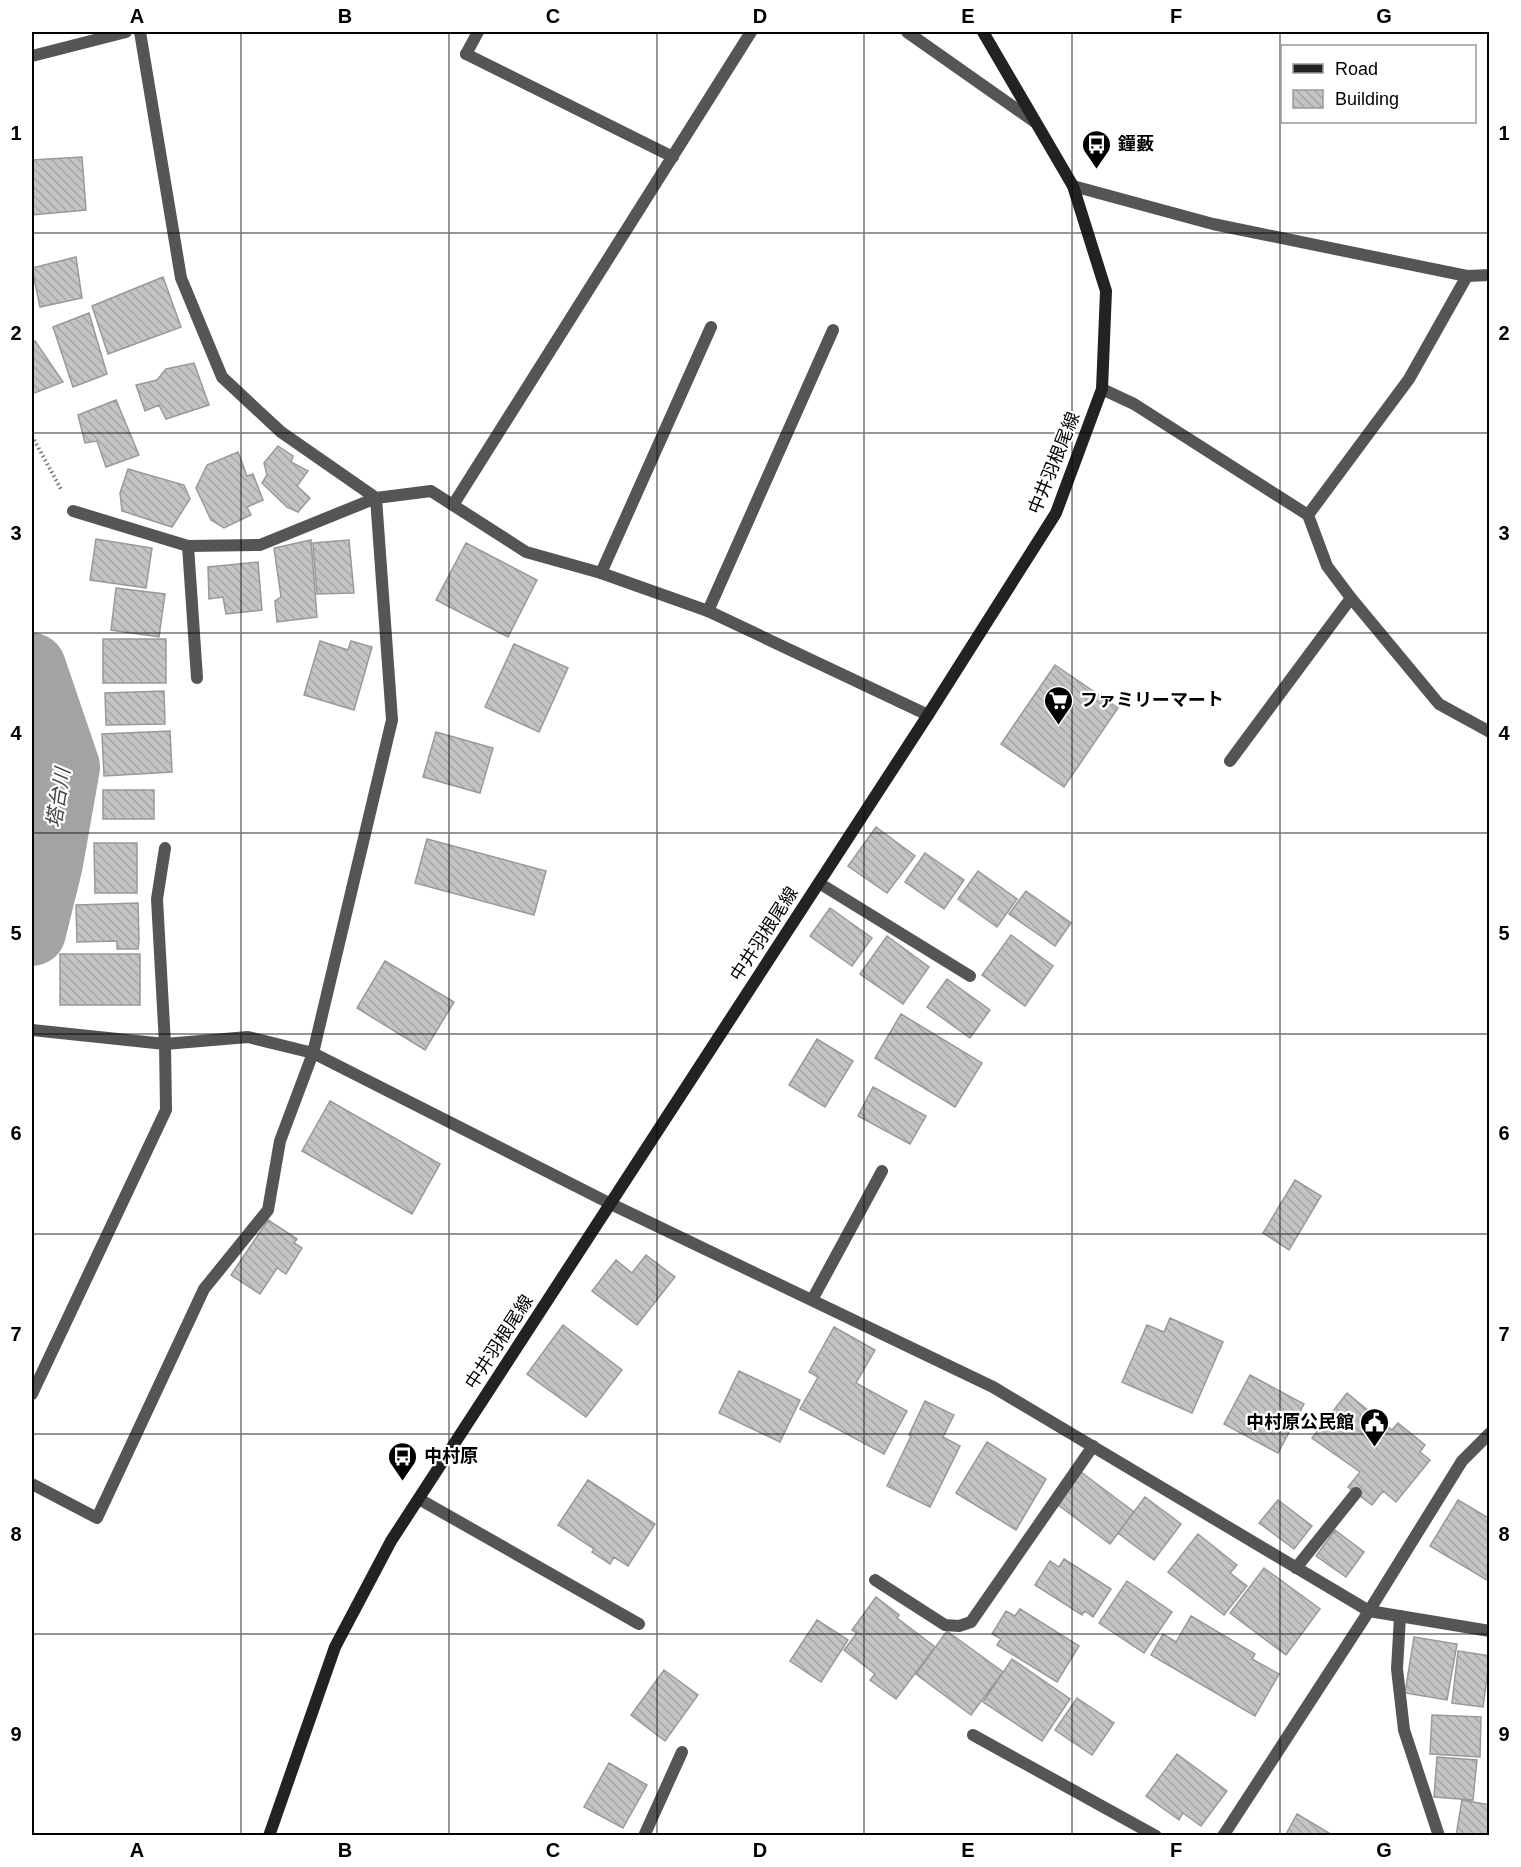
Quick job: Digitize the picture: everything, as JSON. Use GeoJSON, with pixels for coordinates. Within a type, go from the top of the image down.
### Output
{"type":"FeatureCollection","features":[{"type":"Feature","properties":{"kind":"main road","name":"中井羽根尾線"},"geometry":{"type":"LineString","coordinates":[[269,1836],[335,1647],[391,1541],[819,883],[1056,513],[1102,389],[1106,291],[1073,186],[983,32]]}},
{"type":"Feature","properties":{"kind":"street"},"geometry":{"type":"LineString","coordinates":[[32,56],[126,32]]}},
{"type":"Feature","properties":{"kind":"street"},"geometry":{"type":"LineString","coordinates":[[140,32],[181,278],[222,376],[281,432],[376,498]]}},
{"type":"Feature","properties":{"kind":"street"},"geometry":{"type":"LineString","coordinates":[[478,32],[466,54],[673,157]]}},
{"type":"Feature","properties":{"kind":"street"},"geometry":{"type":"LineString","coordinates":[[453,505],[751,32]]}},
{"type":"Feature","properties":{"kind":"street"},"geometry":{"type":"LineString","coordinates":[[908,32],[1035,122]]}},
{"type":"Feature","properties":{"kind":"street"},"geometry":{"type":"LineString","coordinates":[[1073,186],[1213,224],[1467,276],[1490,275]]}},
{"type":"Feature","properties":{"kind":"street"},"geometry":{"type":"LineString","coordinates":[[1308,515],[1409,380],[1467,276]]}},
{"type":"Feature","properties":{"kind":"street"},"geometry":{"type":"LineString","coordinates":[[602,573],[711,327]]}},
{"type":"Feature","properties":{"kind":"street"},"geometry":{"type":"LineString","coordinates":[[708,610],[833,330]]}},
{"type":"Feature","properties":{"kind":"street"},"geometry":{"type":"LineString","coordinates":[[1102,389],[1134,404],[1308,515],[1327,566],[1439,704],[1490,732]]}},
{"type":"Feature","properties":{"kind":"street"},"geometry":{"type":"LineString","coordinates":[[73,511],[188,546],[260,545],[376,498],[431,491],[526,552],[602,573],[708,610],[927,715]]}},
{"type":"Feature","properties":{"kind":"street"},"geometry":{"type":"LineString","coordinates":[[32,1485],[97,1518],[204,1289],[268,1210],[280,1141],[313,1053],[392,720],[376,498]]}},
{"type":"Feature","properties":{"kind":"street"},"geometry":{"type":"LineString","coordinates":[[188,546],[197,678]]}},
{"type":"Feature","properties":{"kind":"street"},"geometry":{"type":"LineString","coordinates":[[1230,761],[1351,598]]}},
{"type":"Feature","properties":{"kind":"street"},"geometry":{"type":"LineString","coordinates":[[32,1394],[166,1110],[165,1044],[157,899],[165,848]]}},
{"type":"Feature","properties":{"kind":"street"},"geometry":{"type":"LineString","coordinates":[[819,883],[970,976]]}},
{"type":"Feature","properties":{"kind":"street"},"geometry":{"type":"LineString","coordinates":[[32,1030],[165,1044],[248,1037],[313,1053],[611,1204],[993,1387],[1369,1611],[1490,1631]]}},
{"type":"Feature","properties":{"kind":"street"},"geometry":{"type":"LineString","coordinates":[[812,1300],[882,1171]]}},
{"type":"Feature","properties":{"kind":"street"},"geometry":{"type":"LineString","coordinates":[[1223,1836],[1369,1611],[1462,1461],[1490,1433]]}},
{"type":"Feature","properties":{"kind":"street"},"geometry":{"type":"LineString","coordinates":[[875,1580],[945,1625],[959,1626],[971,1622],[1093,1446]]}},
{"type":"Feature","properties":{"kind":"street"},"geometry":{"type":"LineString","coordinates":[[1296,1568],[1356,1494]]}},
{"type":"Feature","properties":{"kind":"street"},"geometry":{"type":"LineString","coordinates":[[419,1499],[639,1624]]}},
{"type":"Feature","properties":{"kind":"street"},"geometry":{"type":"LineString","coordinates":[[1400,1616],[1397,1669],[1404,1730],[1439,1836]]}},
{"type":"Feature","properties":{"kind":"street"},"geometry":{"type":"LineString","coordinates":[[973,1735],[1156,1836]]}},
{"type":"Feature","properties":{"kind":"street"},"geometry":{"type":"LineString","coordinates":[[644,1836],[682,1752]]}},
{"type":"Feature","properties":{"kind":"path"},"geometry":{"type":"LineString","coordinates":[[32,436],[73,511]]}},
{"type":"Feature","properties":{"kind":"building"},"geometry":{"type":"Polygon","coordinates":[[[82,157],[86,210],[32,215],[32,160],[82,157]]]}},
{"type":"Feature","properties":{"kind":"building"},"geometry":{"type":"Polygon","coordinates":[[[76,257],[82,298],[40,307],[32,268],[76,257]]]}},
{"type":"Feature","properties":{"kind":"building"},"geometry":{"type":"Polygon","coordinates":[[[163,277],[181,327],[108,354],[92,306],[163,277]]]}},
{"type":"Feature","properties":{"kind":"building"},"geometry":{"type":"Polygon","coordinates":[[[89,313],[107,374],[73,387],[53,327],[89,313]]]}},
{"type":"Feature","properties":{"kind":"building"},"geometry":{"type":"Polygon","coordinates":[[[35,341],[63,382],[32,394],[32,344],[35,341]]]}},
{"type":"Feature","properties":{"kind":"building"},"geometry":{"type":"Polygon","coordinates":[[[194,363],[209,405],[166,419],[159,405],[145,411],[136,385],[157,380],[166,369],[194,363]]]}},
{"type":"Feature","properties":{"kind":"building"},"geometry":{"type":"Polygon","coordinates":[[[116,400],[139,455],[106,467],[97,441],[85,443],[78,415],[116,400]]]}},
{"type":"Feature","properties":{"kind":"building"},"geometry":{"type":"Polygon","coordinates":[[[278,446],[293,456],[291,462],[308,471],[297,486],[310,498],[298,512],[287,507],[262,483],[267,475],[264,463],[278,446]]]}},
{"type":"Feature","properties":{"kind":"building"},"geometry":{"type":"Polygon","coordinates":[[[238,452],[247,476],[253,474],[263,500],[247,507],[251,515],[224,528],[211,520],[196,488],[207,465],[238,452]]]}},
{"type":"Feature","properties":{"kind":"building"},"geometry":{"type":"Polygon","coordinates":[[[128,469],[184,485],[190,499],[172,527],[122,511],[120,493],[128,469]]]}},
{"type":"Feature","properties":{"kind":"building"},"geometry":{"type":"Polygon","coordinates":[[[96,539],[152,548],[146,588],[90,580],[96,539]]]}},
{"type":"Feature","properties":{"kind":"building"},"geometry":{"type":"Polygon","coordinates":[[[311,540],[317,617],[277,622],[275,601],[281,597],[274,548],[311,540]]]}},
{"type":"Feature","properties":{"kind":"building"},"geometry":{"type":"Polygon","coordinates":[[[349,540],[354,593],[317,594],[313,543],[349,540]]]}},
{"type":"Feature","properties":{"kind":"building"},"geometry":{"type":"Polygon","coordinates":[[[466,543],[537,580],[508,637],[436,600],[466,543]]]}},
{"type":"Feature","properties":{"kind":"building"},"geometry":{"type":"Polygon","coordinates":[[[258,562],[262,610],[226,614],[223,597],[209,599],[208,567],[258,562]]]}},
{"type":"Feature","properties":{"kind":"building"},"geometry":{"type":"Polygon","coordinates":[[[116,588],[165,594],[159,637],[111,630],[116,588]]]}},
{"type":"Feature","properties":{"kind":"building"},"geometry":{"type":"Polygon","coordinates":[[[103,639],[166,639],[166,683],[103,683],[103,639]]]}},
{"type":"Feature","properties":{"kind":"building"},"geometry":{"type":"Polygon","coordinates":[[[320,641],[348,650],[351,641],[372,647],[354,710],[304,695],[320,641]]]}},
{"type":"Feature","properties":{"kind":"building"},"geometry":{"type":"Polygon","coordinates":[[[514,644],[568,668],[539,732],[485,707],[514,644]]]}},
{"type":"Feature","properties":{"kind":"building","name":"ファミリーマート"},"geometry":{"type":"Polygon","coordinates":[[[1055,665],[1118,708],[1064,787],[1001,744],[1055,665]]]}},
{"type":"Feature","properties":{"kind":"building"},"geometry":{"type":"Polygon","coordinates":[[[164,691],[165,724],[106,725],[105,693],[164,691]]]}},
{"type":"Feature","properties":{"kind":"building"},"geometry":{"type":"Polygon","coordinates":[[[170,731],[172,772],[104,776],[102,734],[170,731]]]}},
{"type":"Feature","properties":{"kind":"building"},"geometry":{"type":"Polygon","coordinates":[[[436,732],[493,748],[480,793],[423,777],[436,732]]]}},
{"type":"Feature","properties":{"kind":"building"},"geometry":{"type":"Polygon","coordinates":[[[103,790],[154,790],[154,819],[103,819],[103,790]]]}},
{"type":"Feature","properties":{"kind":"building"},"geometry":{"type":"Polygon","coordinates":[[[876,827],[915,856],[887,893],[848,866],[876,827]]]}},
{"type":"Feature","properties":{"kind":"building"},"geometry":{"type":"Polygon","coordinates":[[[427,839],[546,871],[534,915],[415,883],[427,839]]]}},
{"type":"Feature","properties":{"kind":"building"},"geometry":{"type":"Polygon","coordinates":[[[94,843],[137,843],[137,893],[95,893],[94,843]]]}},
{"type":"Feature","properties":{"kind":"building"},"geometry":{"type":"Polygon","coordinates":[[[925,853],[964,880],[944,909],[905,882],[925,853]]]}},
{"type":"Feature","properties":{"kind":"building"},"geometry":{"type":"Polygon","coordinates":[[[978,871],[1017,899],[997,927],[958,899],[978,871]]]}},
{"type":"Feature","properties":{"kind":"building"},"geometry":{"type":"Polygon","coordinates":[[[1026,891],[1071,923],[1055,946],[1009,914],[1026,891]]]}},
{"type":"Feature","properties":{"kind":"building"},"geometry":{"type":"Polygon","coordinates":[[[138,903],[138,949],[117,949],[117,941],[77,942],[76,905],[138,903]]]}},
{"type":"Feature","properties":{"kind":"building"},"geometry":{"type":"Polygon","coordinates":[[[830,908],[872,938],[852,966],[810,936],[830,908]]]}},
{"type":"Feature","properties":{"kind":"building"},"geometry":{"type":"Polygon","coordinates":[[[1011,935],[1053,966],[1025,1006],[982,975],[1011,935]]]}},
{"type":"Feature","properties":{"kind":"building"},"geometry":{"type":"Polygon","coordinates":[[[887,936],[929,967],[903,1004],[860,974],[887,936]]]}},
{"type":"Feature","properties":{"kind":"building"},"geometry":{"type":"Polygon","coordinates":[[[60,954],[140,954],[140,1005],[60,1005],[60,954]]]}},
{"type":"Feature","properties":{"kind":"building"},"geometry":{"type":"Polygon","coordinates":[[[385,961],[454,1002],[425,1050],[357,1008],[385,961]]]}},
{"type":"Feature","properties":{"kind":"building"},"geometry":{"type":"Polygon","coordinates":[[[947,979],[990,1010],[970,1038],[927,1007],[947,979]]]}},
{"type":"Feature","properties":{"kind":"building"},"geometry":{"type":"Polygon","coordinates":[[[901,1014],[982,1063],[955,1107],[875,1058],[901,1014]]]}},
{"type":"Feature","properties":{"kind":"building"},"geometry":{"type":"Polygon","coordinates":[[[817,1039],[853,1061],[825,1107],[789,1085],[817,1039]]]}},
{"type":"Feature","properties":{"kind":"building"},"geometry":{"type":"Polygon","coordinates":[[[873,1087],[926,1116],[910,1144],[858,1116],[873,1087]]]}},
{"type":"Feature","properties":{"kind":"building"},"geometry":{"type":"Polygon","coordinates":[[[330,1101],[440,1164],[412,1214],[302,1151],[330,1101]]]}},
{"type":"Feature","properties":{"kind":"building"},"geometry":{"type":"Polygon","coordinates":[[[1295,1180],[1321,1196],[1289,1250],[1263,1233],[1295,1180]]]}},
{"type":"Feature","properties":{"kind":"building"},"geometry":{"type":"Polygon","coordinates":[[[268,1220],[297,1239],[294,1243],[302,1248],[286,1274],[277,1268],[260,1294],[231,1275],[268,1220]]]}},
{"type":"Feature","properties":{"kind":"building"},"geometry":{"type":"Polygon","coordinates":[[[646,1255],[675,1277],[637,1325],[592,1291],[616,1260],[632,1273],[646,1255]]]}},
{"type":"Feature","properties":{"kind":"building"},"geometry":{"type":"Polygon","coordinates":[[[1170,1318],[1223,1342],[1192,1413],[1122,1382],[1147,1325],[1164,1332],[1170,1318]]]}},
{"type":"Feature","properties":{"kind":"building"},"geometry":{"type":"Polygon","coordinates":[[[563,1325],[622,1370],[586,1417],[527,1374],[563,1325]]]}},
{"type":"Feature","properties":{"kind":"building"},"geometry":{"type":"Polygon","coordinates":[[[834,1327],[875,1350],[856,1383],[907,1411],[884,1454],[800,1409],[818,1377],[809,1372],[834,1327]]]}},
{"type":"Feature","properties":{"kind":"building"},"geometry":{"type":"Polygon","coordinates":[[[739,1371],[800,1400],[780,1442],[719,1413],[739,1371]]]}},
{"type":"Feature","properties":{"kind":"building"},"geometry":{"type":"Polygon","coordinates":[[[1250,1375],[1304,1404],[1278,1453],[1224,1424],[1250,1375]]]}},
{"type":"Feature","properties":{"kind":"building","name":"中村原公民館"},"geometry":{"type":"Polygon","coordinates":[[[1347,1393],[1392,1430],[1398,1423],[1425,1445],[1420,1452],[1430,1460],[1396,1502],[1383,1491],[1372,1505],[1348,1487],[1360,1472],[1312,1438],[1347,1393]]]}},
{"type":"Feature","properties":{"kind":"building"},"geometry":{"type":"Polygon","coordinates":[[[925,1401],[954,1415],[943,1437],[960,1446],[930,1507],[887,1486],[925,1401]]]}},
{"type":"Feature","properties":{"kind":"building"},"geometry":{"type":"Polygon","coordinates":[[[987,1442],[1046,1479],[1016,1530],[956,1493],[987,1442]]]}},
{"type":"Feature","properties":{"kind":"building"},"geometry":{"type":"Polygon","coordinates":[[[1081,1472],[1134,1512],[1110,1544],[1057,1504],[1081,1472]]]}},
{"type":"Feature","properties":{"kind":"building"},"geometry":{"type":"Polygon","coordinates":[[[588,1480],[655,1524],[628,1566],[614,1557],[610,1564],[592,1552],[594,1549],[558,1525],[588,1480]]]}},
{"type":"Feature","properties":{"kind":"building"},"geometry":{"type":"Polygon","coordinates":[[[1145,1497],[1181,1524],[1154,1560],[1118,1533],[1145,1497]]]}},
{"type":"Feature","properties":{"kind":"building"},"geometry":{"type":"Polygon","coordinates":[[[1278,1500],[1312,1526],[1294,1549],[1259,1523],[1278,1500]]]}},
{"type":"Feature","properties":{"kind":"building"},"geometry":{"type":"Polygon","coordinates":[[[1458,1500],[1490,1519],[1490,1582],[1430,1546],[1458,1500]]]}},
{"type":"Feature","properties":{"kind":"building"},"geometry":{"type":"Polygon","coordinates":[[[1335,1530],[1364,1552],[1346,1577],[1316,1556],[1335,1530]]]}},
{"type":"Feature","properties":{"kind":"building"},"geometry":{"type":"Polygon","coordinates":[[[1198,1534],[1237,1565],[1230,1573],[1247,1586],[1224,1615],[1168,1572],[1198,1534]]]}},
{"type":"Feature","properties":{"kind":"building"},"geometry":{"type":"Polygon","coordinates":[[[1064,1559],[1111,1589],[1093,1617],[1085,1611],[1082,1615],[1035,1585],[1050,1561],[1059,1567],[1064,1559]]]}},
{"type":"Feature","properties":{"kind":"building"},"geometry":{"type":"Polygon","coordinates":[[[1264,1568],[1320,1609],[1286,1655],[1230,1613],[1264,1568]]]}},
{"type":"Feature","properties":{"kind":"building"},"geometry":{"type":"Polygon","coordinates":[[[1127,1581],[1172,1612],[1144,1653],[1099,1623],[1127,1581]]]}},
{"type":"Feature","properties":{"kind":"building"},"geometry":{"type":"Polygon","coordinates":[[[876,1597],[899,1615],[897,1618],[935,1647],[896,1699],[870,1680],[875,1674],[844,1650],[857,1633],[852,1630],[876,1597]]]}},
{"type":"Feature","properties":{"kind":"building"},"geometry":{"type":"Polygon","coordinates":[[[1020,1609],[1079,1646],[1057,1682],[997,1645],[1001,1639],[992,1634],[1006,1611],[1015,1616],[1020,1609]]]}},
{"type":"Feature","properties":{"kind":"building"},"geometry":{"type":"Polygon","coordinates":[[[1191,1616],[1255,1654],[1252,1659],[1279,1674],[1255,1716],[1151,1655],[1163,1634],[1176,1642],[1191,1616]]]}},
{"type":"Feature","properties":{"kind":"building"},"geometry":{"type":"Polygon","coordinates":[[[817,1620],[848,1640],[821,1682],[790,1661],[817,1620]]]}},
{"type":"Feature","properties":{"kind":"building"},"geometry":{"type":"Polygon","coordinates":[[[947,1631],[1003,1672],[971,1715],[916,1674],[947,1631]]]}},
{"type":"Feature","properties":{"kind":"building"},"geometry":{"type":"Polygon","coordinates":[[[1414,1637],[1457,1644],[1447,1700],[1405,1693],[1414,1637]]]}},
{"type":"Feature","properties":{"kind":"building"},"geometry":{"type":"Polygon","coordinates":[[[1458,1651],[1490,1656],[1483,1707],[1452,1703],[1458,1651]]]}},
{"type":"Feature","properties":{"kind":"building"},"geometry":{"type":"Polygon","coordinates":[[[1012,1659],[1070,1699],[1042,1741],[983,1702],[1012,1659]]]}},
{"type":"Feature","properties":{"kind":"building"},"geometry":{"type":"Polygon","coordinates":[[[664,1670],[698,1695],[665,1741],[631,1715],[664,1670]]]}},
{"type":"Feature","properties":{"kind":"building"},"geometry":{"type":"Polygon","coordinates":[[[1077,1698],[1114,1723],[1092,1755],[1055,1730],[1077,1698]]]}},
{"type":"Feature","properties":{"kind":"building"},"geometry":{"type":"Polygon","coordinates":[[[1432,1715],[1481,1717],[1480,1757],[1430,1754],[1432,1715]]]}},
{"type":"Feature","properties":{"kind":"building"},"geometry":{"type":"Polygon","coordinates":[[[1177,1754],[1227,1791],[1201,1826],[1183,1813],[1179,1820],[1146,1796],[1177,1754]]]}},
{"type":"Feature","properties":{"kind":"building"},"geometry":{"type":"Polygon","coordinates":[[[1437,1757],[1477,1760],[1473,1800],[1434,1797],[1437,1757]]]}},
{"type":"Feature","properties":{"kind":"building"},"geometry":{"type":"Polygon","coordinates":[[[609,1763],[647,1785],[623,1828],[584,1807],[609,1763]]]}},
{"type":"Feature","properties":{"kind":"building"},"geometry":{"type":"Polygon","coordinates":[[[1462,1800],[1490,1805],[1490,1836],[1456,1836],[1462,1800]]]}},
{"type":"Feature","properties":{"kind":"building"},"geometry":{"type":"Polygon","coordinates":[[[1297,1814],[1334,1836],[1285,1836],[1297,1814]]]}},
{"type":"Feature","properties":{"kind":"waterway","name":"塔台川"},"geometry":{"type":"LineString","coordinates":[[32,667],[66,767],[49,863],[32,932]]}},
{"type":"Feature","properties":{"kind":"place","name":"鐘藪"},"geometry":{"type":"Point","coordinates":[1097,170]}},
{"type":"Feature","properties":{"kind":"place","name":"ファミリーマート"},"geometry":{"type":"Point","coordinates":[1059,726]}},
{"type":"Feature","properties":{"kind":"place","name":"中村原公民館"},"geometry":{"type":"Point","coordinates":[1375,1448]}},
{"type":"Feature","properties":{"kind":"place","name":"中村原"},"geometry":{"type":"Point","coordinates":[403,1482]}}]}
